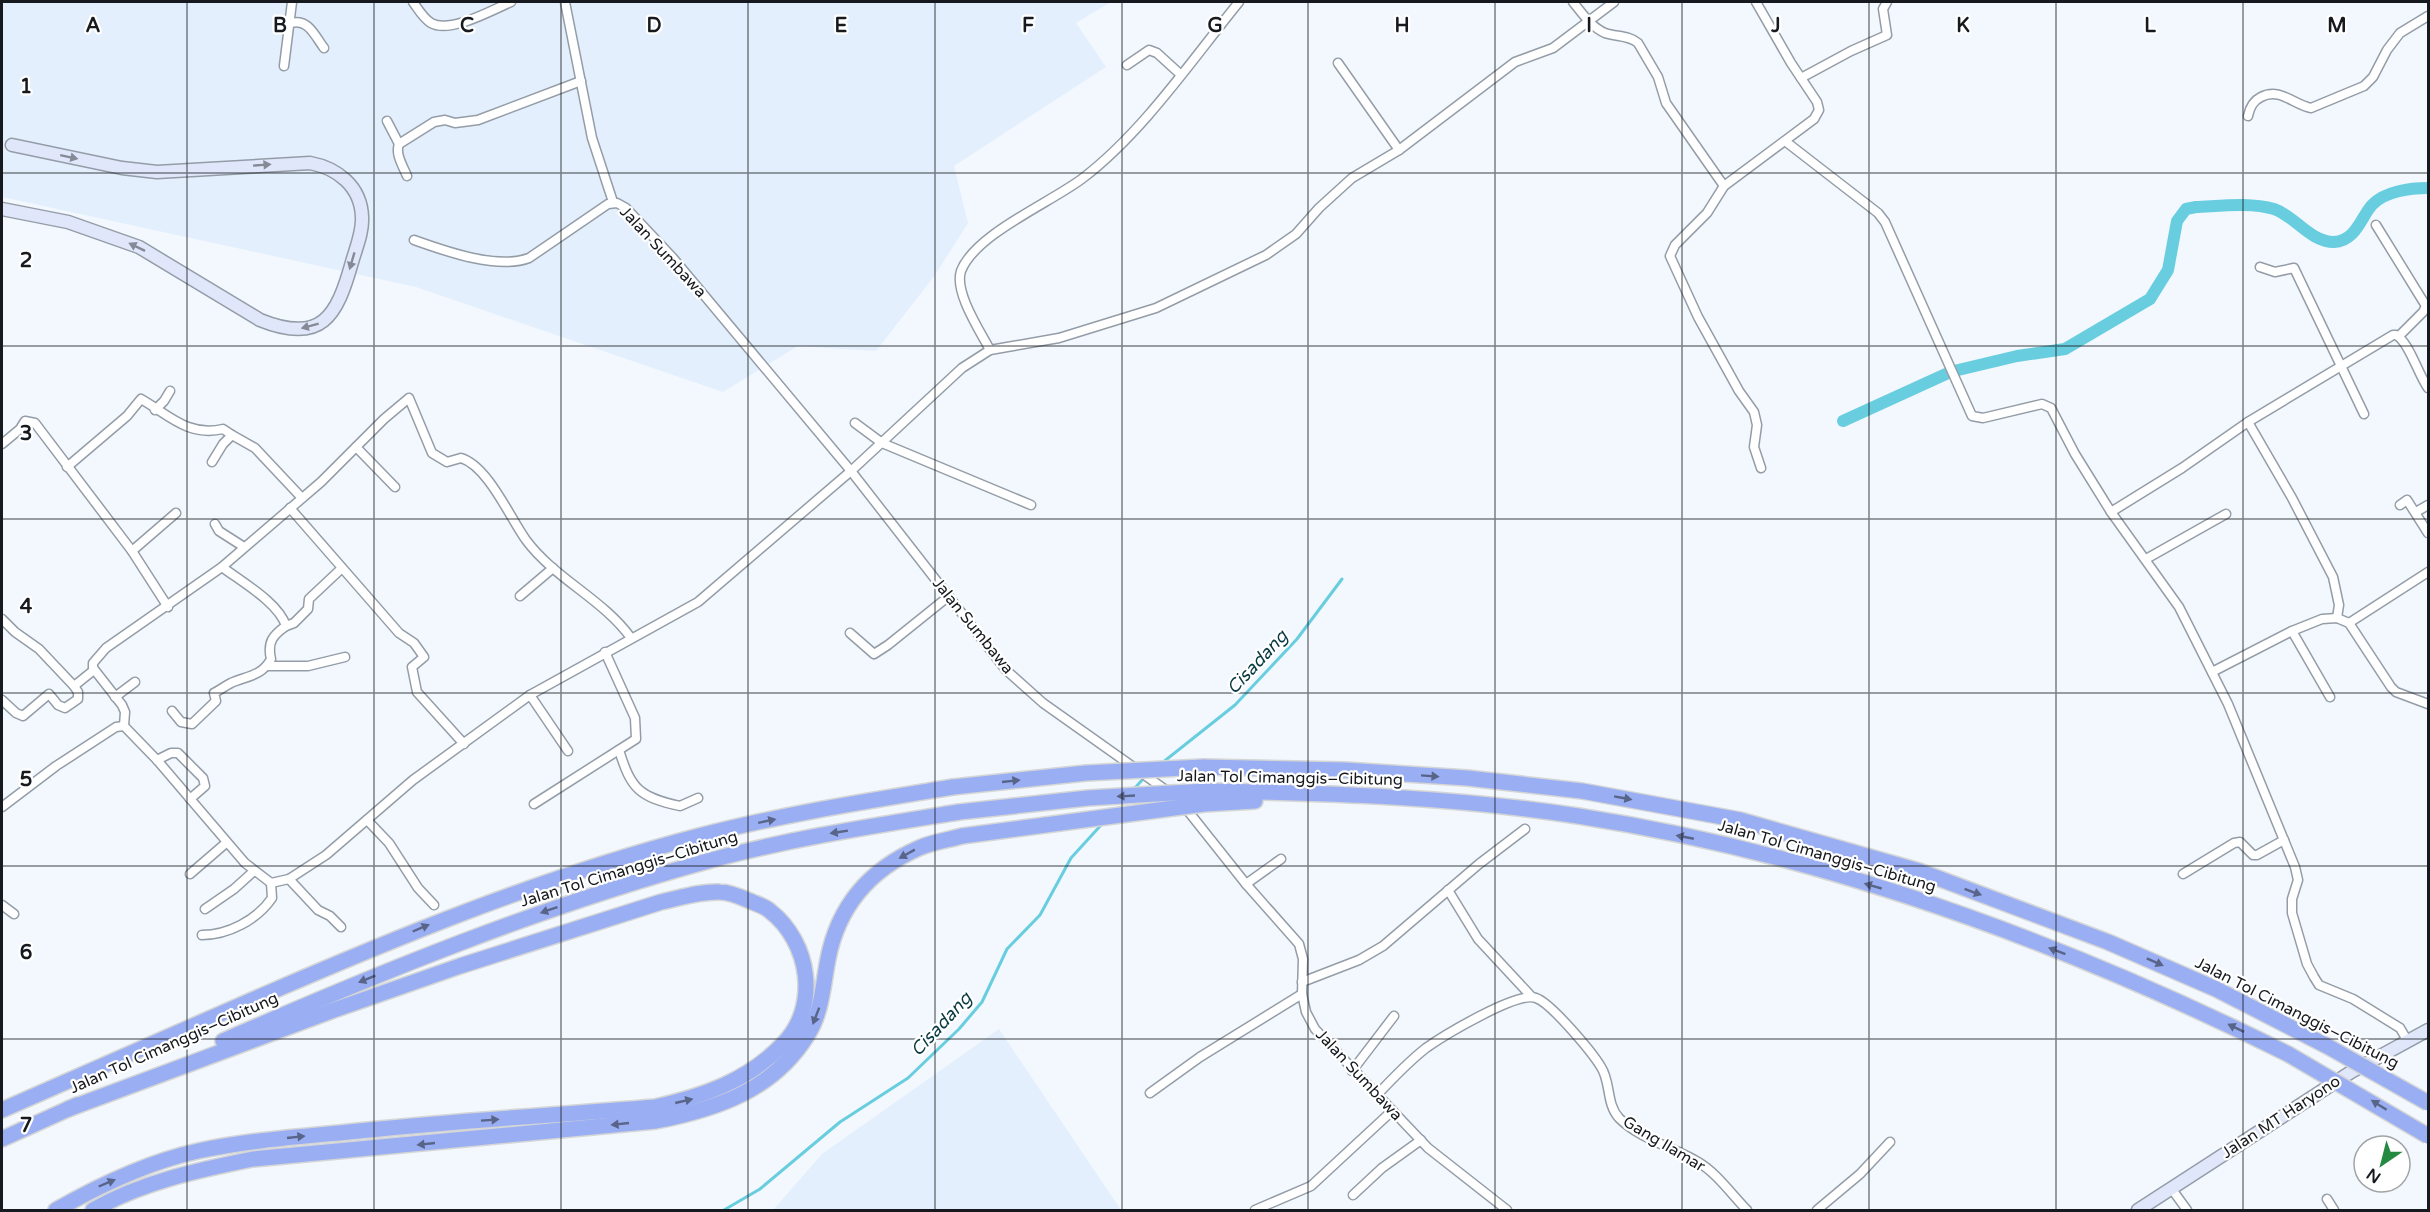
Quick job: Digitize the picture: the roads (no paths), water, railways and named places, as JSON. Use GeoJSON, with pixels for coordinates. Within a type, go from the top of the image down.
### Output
{"type":"FeatureCollection","features":[{"type":"Feature","properties":{"kind":"highway","name":"Jalan Tol Cimanggis–Cibitung"},"geometry":{"type":"LineString","coordinates":[[2,1110],[321,970],[443,920],[555,879],[699,836],[820,809],[953,787],[1086,773],[1203,767],[1345,770],[1467,778],[1582,791],[1740,820],[1919,871],[2108,942],[2216,989],[2327,1046],[2428,1103]]}},
{"type":"Feature","properties":{"kind":"highway","name":"Jalan Tol Cimanggis–Cibitung"},"geometry":{"type":"LineString","coordinates":[[2,1138],[352,985],[456,943],[565,904],[705,861],[826,834],[958,812],[1088,798],[1353,794],[1469,803],[1578,816],[1742,849],[1939,906],[2103,969],[2210,1015],[2288,1054],[2428,1136]]}},
{"type":"Feature","properties":{"kind":"highway"},"geometry":{"type":"LineString","coordinates":[[93,1210],[152,1184],[198,1170],[253,1159],[656,1121],[697,1113],[733,1100],[768,1080],[792,1058],[810,1032],[819,1006],[831,946],[841,916],[859,891],[888,865],[920,848],[962,836],[1205,798]]}},
{"type":"Feature","properties":{"kind":"highway"},"geometry":{"type":"LineString","coordinates":[[56,1210],[92,1190],[147,1167],[208,1149],[256,1141],[396,1127],[655,1107],[693,1099],[726,1086],[760,1065],[784,1043],[797,1024],[804,1004],[806,978],[800,949],[787,928],[770,910],[744,898],[721,892],[693,895],[662,902],[450,969],[68,1109]]}},
{"type":"Feature","properties":{"kind":"main road"},"geometry":{"type":"LineString","coordinates":[[2,208],[68,222],[139,247],[260,321],[281,329],[302,329],[320,324],[334,311],[346,285],[362,218],[356,195],[341,174],[326,165],[310,162],[157,172],[122,168],[7,144]]}},
{"type":"Feature","properties":{"kind":"main road","name":"Jalan MT Haryono"},"geometry":{"type":"LineString","coordinates":[[2138,1210],[2351,1072],[2428,1030]]}},
{"type":"Feature","properties":{"kind":"street"},"geometry":{"type":"LineString","coordinates":[[284,66],[292,2]]}},
{"type":"Feature","properties":{"kind":"street"},"geometry":{"type":"LineString","coordinates":[[413,2],[426,19],[441,26],[462,23],[511,2]]}},
{"type":"Feature","properties":{"kind":"street"},"geometry":{"type":"LineString","coordinates":[[564,2],[592,138],[613,202]]}},
{"type":"Feature","properties":{"kind":"street"},"geometry":{"type":"LineString","coordinates":[[990,350],[962,292],[960,278],[965,263],[996,233],[1093,170],[1157,103],[1239,2]]}},
{"type":"Feature","properties":{"kind":"street"},"geometry":{"type":"LineString","coordinates":[[1573,2],[1588,21],[1607,33],[1633,39],[1638,43],[1658,77],[1666,103],[1724,186]]}},
{"type":"Feature","properties":{"kind":"street"},"geometry":{"type":"LineString","coordinates":[[631,638],[616,619],[553,568],[527,541],[501,498],[475,465],[461,458],[451,462],[445,461],[432,453],[409,398],[302,498],[222,567],[106,648],[93,663],[93,670],[124,712],[124,726],[157,760],[226,843],[254,871],[271,883],[289,879],[326,855],[413,780],[530,695],[698,602],[851,471],[950,377],[990,350],[1059,338],[1133,316],[1156,308],[1266,255],[1296,234],[1341,188],[1399,150],[1500,72],[1515,62],[1553,48],[1614,2]]}},
{"type":"Feature","properties":{"kind":"street"},"geometry":{"type":"LineString","coordinates":[[1756,2],[1817,102],[1819,110],[1814,119],[1724,186],[1707,213],[1675,245],[1670,256],[1698,317],[1739,391],[1754,412],[1757,425],[1754,447],[1761,468]]}},
{"type":"Feature","properties":{"kind":"street"},"geometry":{"type":"LineString","coordinates":[[1801,78],[1887,35],[1883,9],[1887,2]]}},
{"type":"Feature","properties":{"kind":"street"},"geometry":{"type":"LineString","coordinates":[[2248,116],[2253,102],[2264,95],[2280,94],[2311,108],[2364,86],[2373,76],[2387,50],[2400,33],[2428,16]]}},
{"type":"Feature","properties":{"kind":"street"},"geometry":{"type":"LineString","coordinates":[[291,23],[302,22],[308,25],[324,48]]}},
{"type":"Feature","properties":{"kind":"street"},"geometry":{"type":"LineString","coordinates":[[1127,66],[1149,50],[1157,53],[1180,74]]}},
{"type":"Feature","properties":{"kind":"street"},"geometry":{"type":"LineString","coordinates":[[1338,63],[1399,150]]}},
{"type":"Feature","properties":{"kind":"street"},"geometry":{"type":"LineString","coordinates":[[407,176],[397,147],[434,122],[445,120],[455,123],[478,120],[581,81]]}},
{"type":"Feature","properties":{"kind":"street"},"geometry":{"type":"LineString","coordinates":[[387,121],[399,144]]}},
{"type":"Feature","properties":{"kind":"street"},"geometry":{"type":"LineString","coordinates":[[1785,141],[1878,213],[1885,222],[1972,416],[1983,418],[2042,404],[2051,408],[2075,454],[2111,512],[2179,608],[2228,704],[2290,852],[2298,880],[2292,899],[2294,921],[2307,964],[2314,977],[2319,985],[2353,999],[2400,1028],[2407,1040]]}},
{"type":"Feature","properties":{"kind":"street","name":"Jalan Sumbawa"},"geometry":{"type":"LineString","coordinates":[[414,240],[446,252],[502,262],[521,261],[613,202],[626,208],[673,258],[851,471],[1006,670],[1030,693],[1160,784],[1182,803],[1246,884],[1299,944],[1303,955],[1302,994],[1306,1012],[1315,1029],[1352,1071],[1420,1140],[1463,1177],[1508,1210]]}},
{"type":"Feature","properties":{"kind":"street"},"geometry":{"type":"LineString","coordinates":[[2376,225],[2426,306],[2423,312],[2398,336]]}},
{"type":"Feature","properties":{"kind":"street"},"geometry":{"type":"LineString","coordinates":[[2260,267],[2275,272],[2294,268],[2364,414]]}},
{"type":"Feature","properties":{"kind":"street"},"geometry":{"type":"LineString","coordinates":[[2111,512],[2182,468],[2248,422],[2392,335],[2403,340],[2415,367],[2428,388]]}},
{"type":"Feature","properties":{"kind":"street"},"geometry":{"type":"LineString","coordinates":[[155,410],[170,391]]}},
{"type":"Feature","properties":{"kind":"street"},"geometry":{"type":"LineString","coordinates":[[67,467],[127,416],[141,399],[155,410],[190,429],[211,432],[223,429],[255,448],[302,498]]}},
{"type":"Feature","properties":{"kind":"street"},"geometry":{"type":"LineString","coordinates":[[2,444],[20,429],[24,421],[32,421],[132,551],[168,606]]}},
{"type":"Feature","properties":{"kind":"street"},"geometry":{"type":"LineString","coordinates":[[2248,422],[2292,498],[2333,577],[2338,605],[2337,618]]}},
{"type":"Feature","properties":{"kind":"street"},"geometry":{"type":"LineString","coordinates":[[855,423],[882,443],[1031,505]]}},
{"type":"Feature","properties":{"kind":"street"},"geometry":{"type":"LineString","coordinates":[[212,462],[223,444],[232,435]]}},
{"type":"Feature","properties":{"kind":"street"},"geometry":{"type":"LineString","coordinates":[[356,447],[395,487]]}},
{"type":"Feature","properties":{"kind":"street"},"geometry":{"type":"LineString","coordinates":[[2400,505],[2407,500],[2428,533]]}},
{"type":"Feature","properties":{"kind":"street"},"geometry":{"type":"LineString","coordinates":[[2416,512],[2428,505]]}},
{"type":"Feature","properties":{"kind":"street"},"geometry":{"type":"LineString","coordinates":[[290,508],[399,633],[414,643],[423,657],[411,667],[417,692],[464,744]]}},
{"type":"Feature","properties":{"kind":"street"},"geometry":{"type":"LineString","coordinates":[[132,551],[176,513]]}},
{"type":"Feature","properties":{"kind":"street"},"geometry":{"type":"LineString","coordinates":[[2146,559],[2226,514]]}},
{"type":"Feature","properties":{"kind":"street"},"geometry":{"type":"LineString","coordinates":[[215,524],[219,531],[244,547]]}},
{"type":"Feature","properties":{"kind":"street"},"geometry":{"type":"LineString","coordinates":[[222,567],[273,606],[284,617],[286,626]]}},
{"type":"Feature","properties":{"kind":"street"},"geometry":{"type":"LineString","coordinates":[[171,711],[182,722],[192,724],[216,701],[214,693],[229,684],[254,676],[267,666],[271,658],[268,648],[272,636],[294,623],[308,609],[309,599],[342,568]]}},
{"type":"Feature","properties":{"kind":"street"},"geometry":{"type":"LineString","coordinates":[[520,596],[553,568]]}},
{"type":"Feature","properties":{"kind":"street"},"geometry":{"type":"LineString","coordinates":[[2349,623],[2428,572]]}},
{"type":"Feature","properties":{"kind":"street"},"geometry":{"type":"LineString","coordinates":[[850,633],[874,654],[949,596]]}},
{"type":"Feature","properties":{"kind":"street"},"geometry":{"type":"LineString","coordinates":[[2212,672],[2292,631],[2322,619],[2337,618],[2349,623],[2396,692],[2428,704]]}},
{"type":"Feature","properties":{"kind":"street"},"geometry":{"type":"LineString","coordinates":[[2,619],[39,650],[78,692],[78,699],[65,708],[58,705],[49,694],[23,716],[16,713],[2,700]]}},
{"type":"Feature","properties":{"kind":"street"},"geometry":{"type":"LineString","coordinates":[[2292,631],[2330,697]]}},
{"type":"Feature","properties":{"kind":"street"},"geometry":{"type":"LineString","coordinates":[[534,804],[636,739],[635,718],[605,652]]}},
{"type":"Feature","properties":{"kind":"street"},"geometry":{"type":"LineString","coordinates":[[267,666],[308,666],[345,657]]}},
{"type":"Feature","properties":{"kind":"street"},"geometry":{"type":"LineString","coordinates":[[74,686],[93,670]]}},
{"type":"Feature","properties":{"kind":"street"},"geometry":{"type":"LineString","coordinates":[[115,698],[135,682]]}},
{"type":"Feature","properties":{"kind":"street"},"geometry":{"type":"LineString","coordinates":[[530,695],[568,751]]}},
{"type":"Feature","properties":{"kind":"street"},"geometry":{"type":"LineString","coordinates":[[2,807],[56,766],[116,728],[124,726]]}},
{"type":"Feature","properties":{"kind":"street"},"geometry":{"type":"LineString","coordinates":[[619,750],[631,782],[639,790],[680,806],[698,798]]}},
{"type":"Feature","properties":{"kind":"street"},"geometry":{"type":"LineString","coordinates":[[157,760],[171,753],[178,753],[203,778],[205,786],[190,799]]}},
{"type":"Feature","properties":{"kind":"street"},"geometry":{"type":"LineString","coordinates":[[367,820],[389,843],[418,888],[434,905]]}},
{"type":"Feature","properties":{"kind":"street"},"geometry":{"type":"LineString","coordinates":[[1302,982],[1359,960],[1383,946],[1479,864],[1525,829]]}},
{"type":"Feature","properties":{"kind":"street"},"geometry":{"type":"LineString","coordinates":[[2183,874],[2234,843],[2240,842],[2253,855],[2257,855],[2284,840]]}},
{"type":"Feature","properties":{"kind":"street"},"geometry":{"type":"LineString","coordinates":[[190,874],[226,843]]}},
{"type":"Feature","properties":{"kind":"street"},"geometry":{"type":"LineString","coordinates":[[1246,884],[1281,859]]}},
{"type":"Feature","properties":{"kind":"street"},"geometry":{"type":"LineString","coordinates":[[205,909],[234,889],[254,871]]}},
{"type":"Feature","properties":{"kind":"street"},"geometry":{"type":"LineString","coordinates":[[289,879],[318,910],[330,916],[341,927]]}},
{"type":"Feature","properties":{"kind":"street"},"geometry":{"type":"LineString","coordinates":[[202,935],[221,933],[246,922],[272,898],[271,883]]}},
{"type":"Feature","properties":{"kind":"street","name":"Gang Ilamar"},"geometry":{"type":"LineString","coordinates":[[1448,890],[1478,939],[1531,996],[1548,1006],[1602,1067],[1614,1112],[1627,1125],[1703,1165],[1746,1210]]}},
{"type":"Feature","properties":{"kind":"street"},"geometry":{"type":"LineString","coordinates":[[2,905],[14,914]]}},
{"type":"Feature","properties":{"kind":"street"},"geometry":{"type":"LineString","coordinates":[[1150,1093],[1200,1057],[1302,994]]}},
{"type":"Feature","properties":{"kind":"street"},"geometry":{"type":"LineString","coordinates":[[1377,1095],[1426,1048],[1483,1015],[1531,996]]}},
{"type":"Feature","properties":{"kind":"street"},"geometry":{"type":"LineString","coordinates":[[1352,1071],[1394,1016]]}},
{"type":"Feature","properties":{"kind":"street"},"geometry":{"type":"LineString","coordinates":[[1255,1210],[1311,1186],[1392,1111]]}},
{"type":"Feature","properties":{"kind":"street"},"geometry":{"type":"LineString","coordinates":[[1353,1195],[1382,1168],[1420,1140]]}},
{"type":"Feature","properties":{"kind":"street"},"geometry":{"type":"LineString","coordinates":[[1817,1210],[1860,1174],[1890,1142]]}},
{"type":"Feature","properties":{"kind":"street"},"geometry":{"type":"LineString","coordinates":[[2171,1188],[2187,1210]]}},
{"type":"Feature","properties":{"kind":"street"},"geometry":{"type":"LineString","coordinates":[[2327,1200],[2334,1210]]}},
{"type":"Feature","properties":{"kind":"waterway"},"geometry":{"type":"LineString","coordinates":[[1954,371],[2017,356],[2065,349],[2150,299],[2168,270],[2177,221],[2186,209],[2235,205],[2274,209],[2282,212],[2317,238],[2334,242],[2341,241],[2353,233],[2377,200],[2391,193],[2428,188]]}},
{"type":"Feature","properties":{"kind":"waterway"},"geometry":{"type":"LineString","coordinates":[[1843,421],[1946,374]]}},
{"type":"Feature","properties":{"kind":"waterway","name":"Cisadang"},"geometry":{"type":"LineString","coordinates":[[1162,763],[1235,705],[1297,639],[1342,579]]}},
{"type":"Feature","properties":{"kind":"waterway","name":"Cisadang"},"geometry":{"type":"LineString","coordinates":[[1132,791],[1144,778]]}},
{"type":"Feature","properties":{"kind":"waterway","name":"Cisadang"},"geometry":{"type":"LineString","coordinates":[[724,1210],[760,1189],[840,1122],[908,1078],[959,1029],[982,1002],[1007,949],[1040,915],[1071,858],[1102,824]]}}]}
